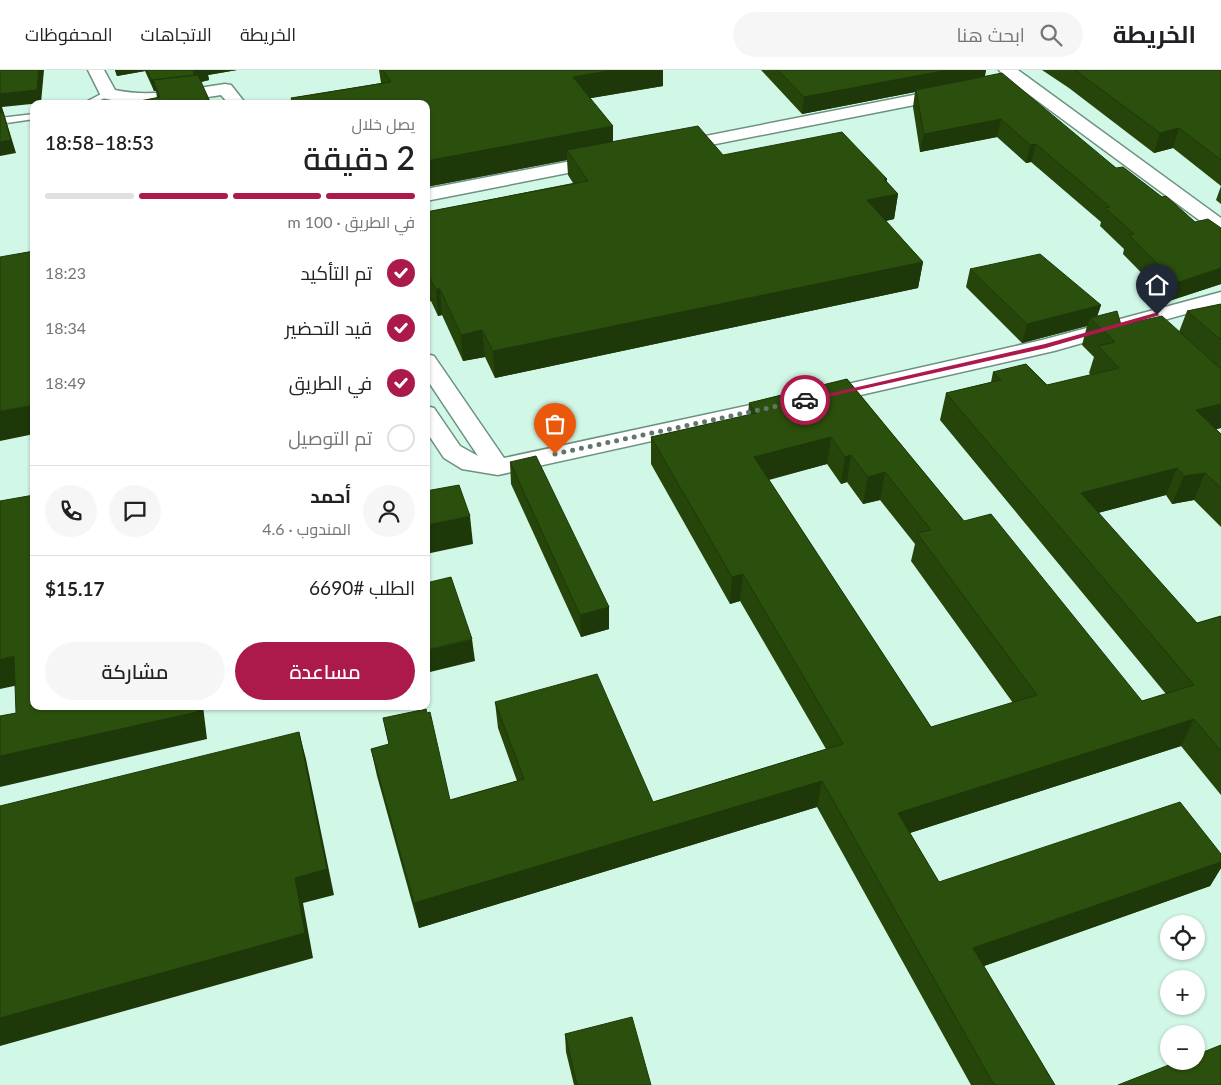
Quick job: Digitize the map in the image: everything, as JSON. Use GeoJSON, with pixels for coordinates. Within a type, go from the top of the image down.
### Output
{"type":"FeatureCollection","features":[{"type":"Feature","properties":{"kind":"street"},"geometry":{"type":"LineString","coordinates":[[96,70],[108,94],[125,99],[153,98],[225,89],[235,100]]}},
{"type":"Feature","properties":{"kind":"street"},"geometry":{"type":"LineString","coordinates":[[660,150],[1013,75],[1221,227]]}},
{"type":"Feature","properties":{"kind":"street"},"geometry":{"type":"LineString","coordinates":[[236,78],[249,100]]}},
{"type":"Feature","properties":{"kind":"street"},"geometry":{"type":"LineString","coordinates":[[430,194],[621,157]]}},
{"type":"Feature","properties":{"kind":"street"},"geometry":{"type":"LineString","coordinates":[[430,419],[452,452],[470,463],[498,467],[1046,346],[1221,298]]}},
{"type":"Feature","properties":{"kind":"street"},"geometry":{"type":"LineString","coordinates":[[1141,319],[1163,339]]}},
{"type":"Feature","properties":{"kind":"street"},"geometry":{"type":"LineString","coordinates":[[430,367],[498,467]]}},
{"type":"Feature","properties":{"kind":"lane"},"geometry":{"type":"LineString","coordinates":[[95,100],[108,94]]}},
{"type":"Feature","properties":{"kind":"lane"},"geometry":{"type":"LineString","coordinates":[[0,121],[30,117]]}},
{"type":"Feature","properties":{"kind":"building"},"geometry":{"type":"Polygon","coordinates":[[[0,70],[39,70],[37,90],[0,94],[0,70]]]}},
{"type":"Feature","properties":{"kind":"building"},"geometry":{"type":"Polygon","coordinates":[[[147,70],[201,70],[193,71],[195,75],[151,80],[147,70]]]}},
{"type":"Feature","properties":{"kind":"building"},"geometry":{"type":"Polygon","coordinates":[[[383,70],[614,70],[573,77],[613,126],[430,160],[430,100],[292,100],[291,98],[391,82],[383,70]]]}},
{"type":"Feature","properties":{"kind":"building"},"geometry":{"type":"Polygon","coordinates":[[[778,70],[948,70],[804,97],[778,70]]]}},
{"type":"Feature","properties":{"kind":"building"},"geometry":{"type":"Polygon","coordinates":[[[1075,70],[1221,70],[1221,160],[1179,128],[1160,133],[1075,70]]]}},
{"type":"Feature","properties":{"kind":"building"},"geometry":{"type":"Polygon","coordinates":[[[1002,73],[1116,168],[1123,167],[1162,197],[1166,196],[1195,222],[1208,219],[1221,228],[1221,268],[1176,283],[1129,235],[1134,234],[1105,208],[1110,207],[1036,144],[1030,145],[1001,119],[924,134],[916,90],[1002,73]]]}},
{"type":"Feature","properties":{"kind":"building"},"geometry":{"type":"Polygon","coordinates":[[[198,75],[209,100],[145,100],[160,97],[153,80],[198,75]]]}},
{"type":"Feature","properties":{"kind":"building"},"geometry":{"type":"Polygon","coordinates":[[[3,112],[11,140],[0,142],[0,113],[3,112]]]}},
{"type":"Feature","properties":{"kind":"building"},"geometry":{"type":"Polygon","coordinates":[[[698,126],[723,155],[842,132],[887,179],[884,179],[898,194],[867,200],[923,262],[493,351],[482,330],[461,335],[440,289],[436,289],[430,278],[430,211],[588,181],[567,150],[698,126]]]}},
{"type":"Feature","properties":{"kind":"building"},"geometry":{"type":"Polygon","coordinates":[[[30,252],[30,406],[0,411],[0,257],[30,252]]]}},
{"type":"Feature","properties":{"kind":"building"},"geometry":{"type":"Polygon","coordinates":[[[1040,254],[1101,305],[1027,324],[970,269],[1040,254]]]}},
{"type":"Feature","properties":{"kind":"building"},"geometry":{"type":"Polygon","coordinates":[[[1221,304],[1221,340],[1187,311],[1221,304]]]}},
{"type":"Feature","properties":{"kind":"building"},"geometry":{"type":"Polygon","coordinates":[[[1117,311],[1121,325],[1162,316],[1221,369],[1221,404],[1196,410],[1221,434],[1221,488],[1205,473],[1184,476],[1177,468],[1081,493],[1197,623],[1221,616],[1221,751],[1194,719],[898,813],[939,882],[1180,802],[1221,854],[1221,862],[973,948],[1055,1085],[994,1085],[822,781],[414,903],[371,749],[389,744],[383,718],[421,710],[426,710],[427,713],[430,712],[450,800],[524,779],[495,702],[597,674],[653,802],[843,744],[743,574],[732,577],[651,437],[756,413],[749,403],[847,379],[964,521],[991,514],[1142,701],[1194,685],[946,393],[1001,380],[993,372],[1026,364],[1047,385],[1119,368],[1098,346],[1115,342],[1090,318],[1117,311]],[[831,437],[754,457],[931,727],[1037,695],[917,533],[931,530],[885,472],[868,477],[851,455],[845,457],[831,437]]]}},
{"type":"Feature","properties":{"kind":"building"},"geometry":{"type":"Polygon","coordinates":[[[536,456],[609,607],[580,615],[510,462],[536,456]]]}},
{"type":"Feature","properties":{"kind":"building"},"geometry":{"type":"Polygon","coordinates":[[[459,485],[470,516],[430,524],[430,490],[459,485]]]}},
{"type":"Feature","properties":{"kind":"building"},"geometry":{"type":"Polygon","coordinates":[[[30,496],[30,710],[197,710],[197,712],[0,756],[0,716],[16,713],[14,656],[0,659],[0,501],[30,496]]]}},
{"type":"Feature","properties":{"kind":"building"},"geometry":{"type":"Polygon","coordinates":[[[451,577],[472,639],[430,649],[430,582],[451,577]]]}},
{"type":"Feature","properties":{"kind":"building"},"geometry":{"type":"Polygon","coordinates":[[[299,732],[327,869],[295,878],[305,933],[0,1018],[0,806],[299,732]]]}},
{"type":"Feature","properties":{"kind":"building"},"geometry":{"type":"Polygon","coordinates":[[[632,1017],[651,1085],[577,1085],[565,1034],[632,1017]]]}},
{"type":"Feature","properties":{"kind":"building"},"geometry":{"type":"Polygon","coordinates":[[[1221,1045],[1221,1085],[1118,1085],[1160,1068],[1160,1070],[1205,1070],[1205,1051],[1221,1045]]]}},
{"type":"Feature","properties":{"kind":"way so far"},"geometry":{"type":"LineString","coordinates":[[555,454],[805,400]]}},
{"type":"Feature","properties":{"kind":"route"},"geometry":{"type":"LineString","coordinates":[[805,400],[1046,346],[1157,315]]}}]}
